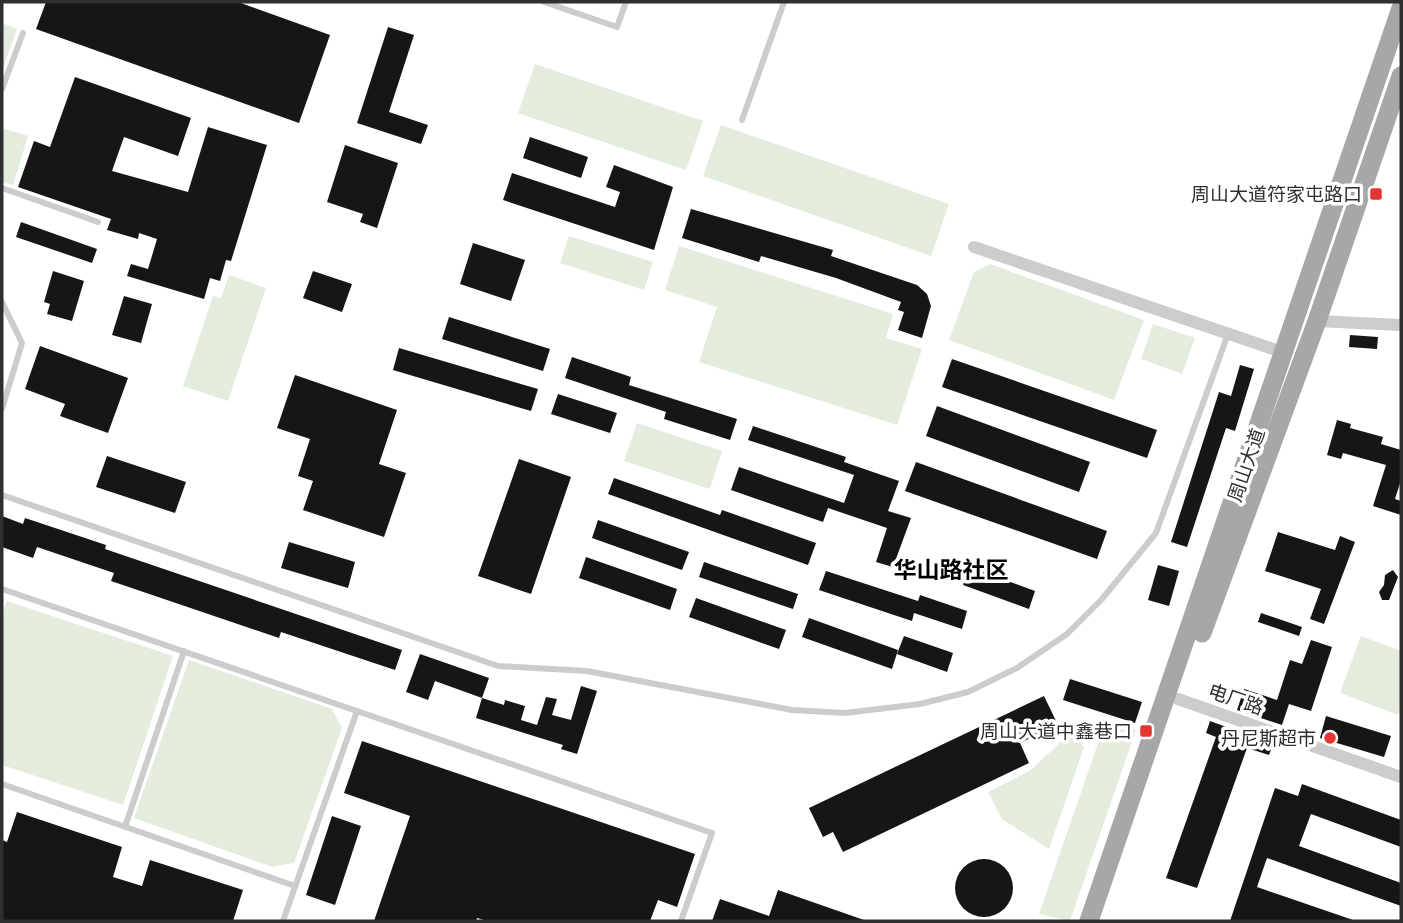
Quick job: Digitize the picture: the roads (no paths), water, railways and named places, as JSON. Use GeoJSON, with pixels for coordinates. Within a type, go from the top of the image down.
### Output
{"type":"FeatureCollection","features":[{"type":"Feature","properties":{"kind":"main road","name":"周山大道"},"geometry":{"type":"LineString","coordinates":[[1089,921],[1401,8]]}},
{"type":"Feature","properties":{"kind":"main road","name":"周山大道"},"geometry":{"type":"LineString","coordinates":[[1101,921],[1178,699],[1317,321],[1401,76]]}},
{"type":"Feature","properties":{"kind":"street"},"geometry":{"type":"LineString","coordinates":[[974,247],[1285,353]]}},
{"type":"Feature","properties":{"kind":"street"},"geometry":{"type":"LineString","coordinates":[[1317,321],[1401,325]]}},
{"type":"Feature","properties":{"kind":"street","name":"电厂路"},"geometry":{"type":"LineString","coordinates":[[1178,699],[1401,777]]}},
{"type":"Feature","properties":{"kind":"lane"},"geometry":{"type":"LineString","coordinates":[[544,2],[617,27],[626,2]]}},
{"type":"Feature","properties":{"kind":"lane"},"geometry":{"type":"LineString","coordinates":[[742,120],[784,2]]}},
{"type":"Feature","properties":{"kind":"lane"},"geometry":{"type":"LineString","coordinates":[[2,89],[23,33]]}},
{"type":"Feature","properties":{"kind":"lane"},"geometry":{"type":"LineString","coordinates":[[2,188],[98,222]]}},
{"type":"Feature","properties":{"kind":"lane"},"geometry":{"type":"LineString","coordinates":[[2,302],[22,343],[2,409]]}},
{"type":"Feature","properties":{"kind":"lane"},"geometry":{"type":"LineString","coordinates":[[2,495],[498,666],[587,671],[792,710],[845,713],[920,704],[968,692],[1017,668],[1067,634],[1102,600],[1156,533],[1228,334]]}},
{"type":"Feature","properties":{"kind":"lane"},"geometry":{"type":"LineString","coordinates":[[2,591],[712,833],[681,921]]}},
{"type":"Feature","properties":{"kind":"lane"},"geometry":{"type":"LineString","coordinates":[[125,827],[184,651]]}},
{"type":"Feature","properties":{"kind":"lane"},"geometry":{"type":"LineString","coordinates":[[283,921],[357,711]]}},
{"type":"Feature","properties":{"kind":"lane"},"geometry":{"type":"LineString","coordinates":[[2,784],[295,887]]}},
{"type":"Feature","properties":{"kind":"place","name":"周山大道符家屯路口"},"geometry":{"type":"Point","coordinates":[1376,194]}},
{"type":"Feature","properties":{"kind":"place","name":"周山大道中鑫巷口"},"geometry":{"type":"Point","coordinates":[1146,731]}},
{"type":"Feature","properties":{"kind":"place","name":"丹尼斯超市"},"geometry":{"type":"Point","coordinates":[1330,738]}},
{"type":"Feature","properties":{"kind":"district","name":"华山路社区"},"geometry":{"type":"Point","coordinates":[951,570]}}]}
